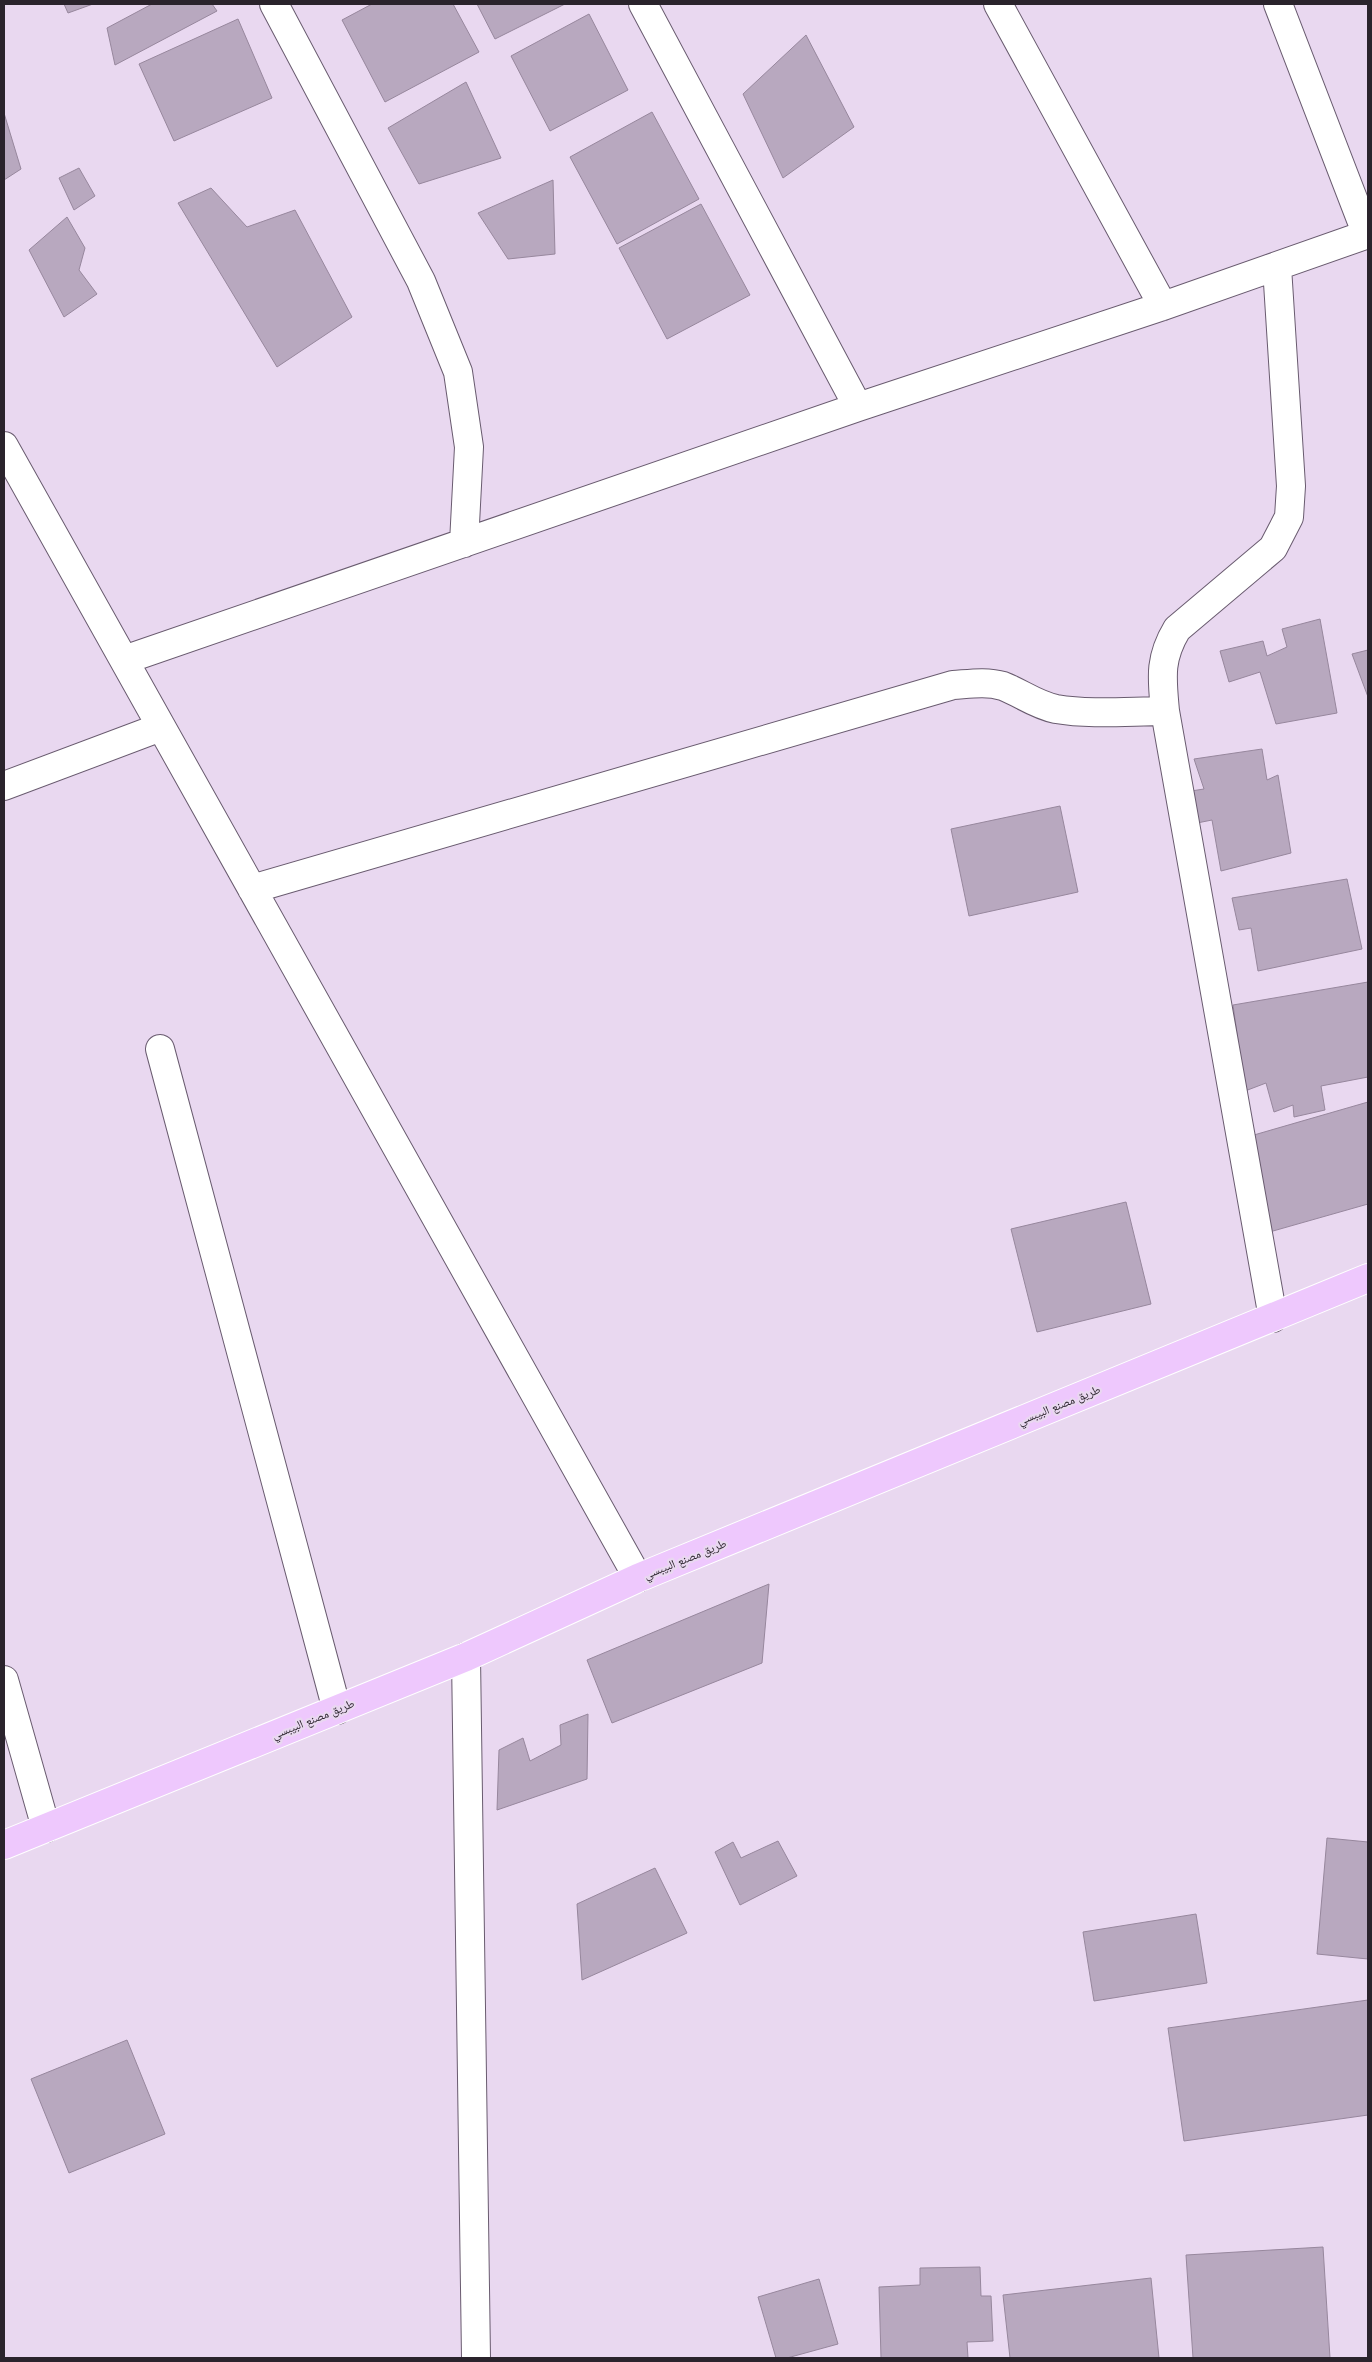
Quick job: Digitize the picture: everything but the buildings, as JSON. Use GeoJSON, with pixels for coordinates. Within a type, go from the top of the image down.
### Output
{"type":"FeatureCollection","features":[{"type":"Feature","properties":{"kind":"main road","name":"طريق مصنع البيبسي"},"geometry":{"type":"LineString","coordinates":[[4,1846],[466,1657],[638,1578],[1368,1278]]}},
{"type":"Feature","properties":{"kind":"street"},"geometry":{"type":"LineString","coordinates":[[274,4],[420,281],[458,372],[469,447],[464,543]]}},
{"type":"Feature","properties":{"kind":"street"},"geometry":{"type":"LineString","coordinates":[[643,4],[858,407]]}},
{"type":"Feature","properties":{"kind":"street"},"geometry":{"type":"LineString","coordinates":[[998,4],[1163,306]]}},
{"type":"Feature","properties":{"kind":"street"},"geometry":{"type":"LineString","coordinates":[[124,660],[858,407],[1163,306],[1367,235],[1278,4]]}},
{"type":"Feature","properties":{"kind":"street"},"geometry":{"type":"LineString","coordinates":[[1273,1318],[1165,711],[1161,672],[1166,646],[1177,629],[1273,548],[1289,517],[1291,486],[1277,266]]}},
{"type":"Feature","properties":{"kind":"street"},"geometry":{"type":"LineString","coordinates":[[4,448],[638,1578]]}},
{"type":"Feature","properties":{"kind":"street"},"geometry":{"type":"LineString","coordinates":[[252,889],[953,685],[982,682],[1003,686],[1030,701],[1056,709],[1165,711]]}},
{"type":"Feature","properties":{"kind":"street"},"geometry":{"type":"LineString","coordinates":[[4,786],[161,727]]}},
{"type":"Feature","properties":{"kind":"street"},"geometry":{"type":"LineString","coordinates":[[160,1048],[337,1710]]}},
{"type":"Feature","properties":{"kind":"street"},"geometry":{"type":"LineString","coordinates":[[466,1657],[476,2358]]}},
{"type":"Feature","properties":{"kind":"street"},"geometry":{"type":"LineString","coordinates":[[4,1680],[46,1828]]}}]}
